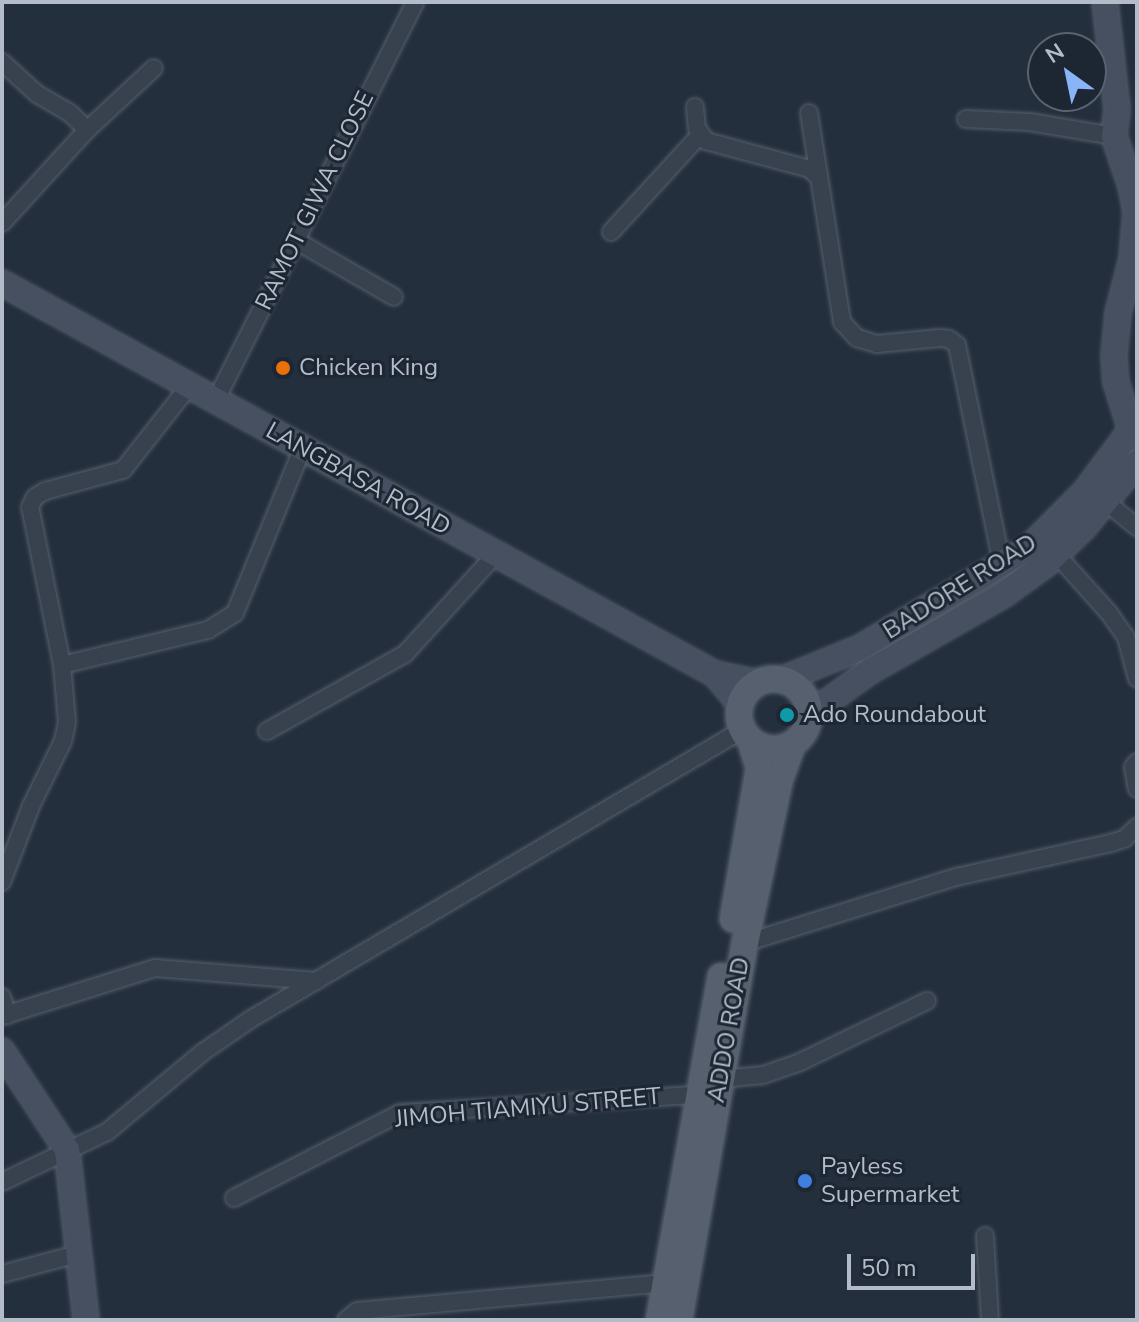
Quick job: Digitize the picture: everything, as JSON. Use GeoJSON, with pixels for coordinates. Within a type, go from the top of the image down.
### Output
{"type":"FeatureCollection","features":[{"type":"Feature","properties":{"kind":"main road"},"geometry":{"type":"LineString","coordinates":[[786,678],[805,698],[809,715],[805,730],[793,743],[768,750],[744,725],[747,691],[759,683],[786,678]]}},
{"type":"Feature","properties":{"kind":"main road","name":"ADDO ROAD"},"geometry":{"type":"LineString","coordinates":[[659,1320],[697,1095],[757,783],[759,768],[744,725]]}},
{"type":"Feature","properties":{"kind":"main road","name":"ADDO ROAD"},"geometry":{"type":"LineString","coordinates":[[679,1320],[745,943],[780,779],[793,743]]}},
{"type":"Feature","properties":{"kind":"street","name":"RAMOT GIWA CLOSE"},"geometry":{"type":"LineString","coordinates":[[216,400],[415,2]]}},
{"type":"Feature","properties":{"kind":"street"},"geometry":{"type":"LineString","coordinates":[[1105,2],[1117,109],[1114,136],[1136,211],[1132,259],[1118,313],[1114,356],[1116,382],[1134,426]]}},
{"type":"Feature","properties":{"kind":"street"},"geometry":{"type":"LineString","coordinates":[[2,62],[37,94],[71,114],[87,130]]}},
{"type":"Feature","properties":{"kind":"street"},"geometry":{"type":"LineString","coordinates":[[2,223],[87,130],[154,68]]}},
{"type":"Feature","properties":{"kind":"street"},"geometry":{"type":"LineString","coordinates":[[695,107],[699,136],[706,141],[810,169],[816,175]]}},
{"type":"Feature","properties":{"kind":"street"},"geometry":{"type":"LineString","coordinates":[[809,113],[816,175],[842,322],[857,338],[877,344],[940,338],[949,339],[957,345],[1002,565]]}},
{"type":"Feature","properties":{"kind":"street"},"geometry":{"type":"LineString","coordinates":[[966,119],[1030,122],[1114,136]]}},
{"type":"Feature","properties":{"kind":"street"},"geometry":{"type":"LineString","coordinates":[[611,232],[699,136]]}},
{"type":"Feature","properties":{"kind":"street"},"geometry":{"type":"LineString","coordinates":[[295,240],[394,297]]}},
{"type":"Feature","properties":{"kind":"street","name":"LANGBASA ROAD"},"geometry":{"type":"LineString","coordinates":[[2,283],[715,674]]}},
{"type":"Feature","properties":{"kind":"street"},"geometry":{"type":"LineString","coordinates":[[2,882],[31,806],[63,741],[67,722],[62,665],[30,507],[35,497],[123,470],[190,385]]}},
{"type":"Feature","properties":{"kind":"street","name":"BADORE ROAD"},"geometry":{"type":"LineString","coordinates":[[786,678],[860,648],[1002,565],[1047,532],[1085,492],[1134,426]]}},
{"type":"Feature","properties":{"kind":"street"},"geometry":{"type":"LineString","coordinates":[[62,665],[208,630],[235,613],[303,447]]}},
{"type":"Feature","properties":{"kind":"street","name":"BADORE ROAD"},"geometry":{"type":"LineString","coordinates":[[809,715],[870,671],[1003,595],[1057,555],[1137,463]]}},
{"type":"Feature","properties":{"kind":"street"},"geometry":{"type":"LineString","coordinates":[[1106,502],[1137,527]]}},
{"type":"Feature","properties":{"kind":"street"},"geometry":{"type":"LineString","coordinates":[[267,731],[405,654],[495,555]]}},
{"type":"Feature","properties":{"kind":"street"},"geometry":{"type":"LineString","coordinates":[[1057,555],[1109,613],[1126,637],[1137,679]]}},
{"type":"Feature","properties":{"kind":"street"},"geometry":{"type":"LineString","coordinates":[[715,674],[759,683]]}},
{"type":"Feature","properties":{"kind":"street"},"geometry":{"type":"LineString","coordinates":[[2,1182],[107,1132],[203,1052],[744,725],[715,674]]}},
{"type":"Feature","properties":{"kind":"street"},"geometry":{"type":"LineString","coordinates":[[1137,762],[1133,767],[1137,789]]}},
{"type":"Feature","properties":{"kind":"street"},"geometry":{"type":"LineString","coordinates":[[745,943],[956,877],[1124,839],[1137,827]]}},
{"type":"Feature","properties":{"kind":"street"},"geometry":{"type":"LineString","coordinates":[[2,997],[4,1016],[155,968],[316,981]]}},
{"type":"Feature","properties":{"kind":"street"},"geometry":{"type":"LineString","coordinates":[[721,1079],[763,1075],[800,1062],[927,1001]]}},
{"type":"Feature","properties":{"kind":"street"},"geometry":{"type":"LineString","coordinates":[[2,1051],[67,1150],[81,1253],[86,1320]]}},
{"type":"Feature","properties":{"kind":"street","name":"JIMOH TIAMIYU STREET"},"geometry":{"type":"LineString","coordinates":[[234,1198],[400,1113],[697,1095]]}},
{"type":"Feature","properties":{"kind":"street"},"geometry":{"type":"LineString","coordinates":[[985,1236],[990,1320]]}},
{"type":"Feature","properties":{"kind":"street"},"geometry":{"type":"LineString","coordinates":[[2,1274],[81,1253]]}},
{"type":"Feature","properties":{"kind":"street"},"geometry":{"type":"LineString","coordinates":[[346,1320],[357,1311],[663,1283]]}},
{"type":"Feature","properties":{"kind":"place","name":"Chicken King"},"geometry":{"type":"Point","coordinates":[283,368]}},
{"type":"Feature","properties":{"kind":"place","name":"Ado Roundabout"},"geometry":{"type":"Point","coordinates":[787,715]}},
{"type":"Feature","properties":{"kind":"place","name":"Payless Supermarket"},"geometry":{"type":"Point","coordinates":[805,1181]}}]}
